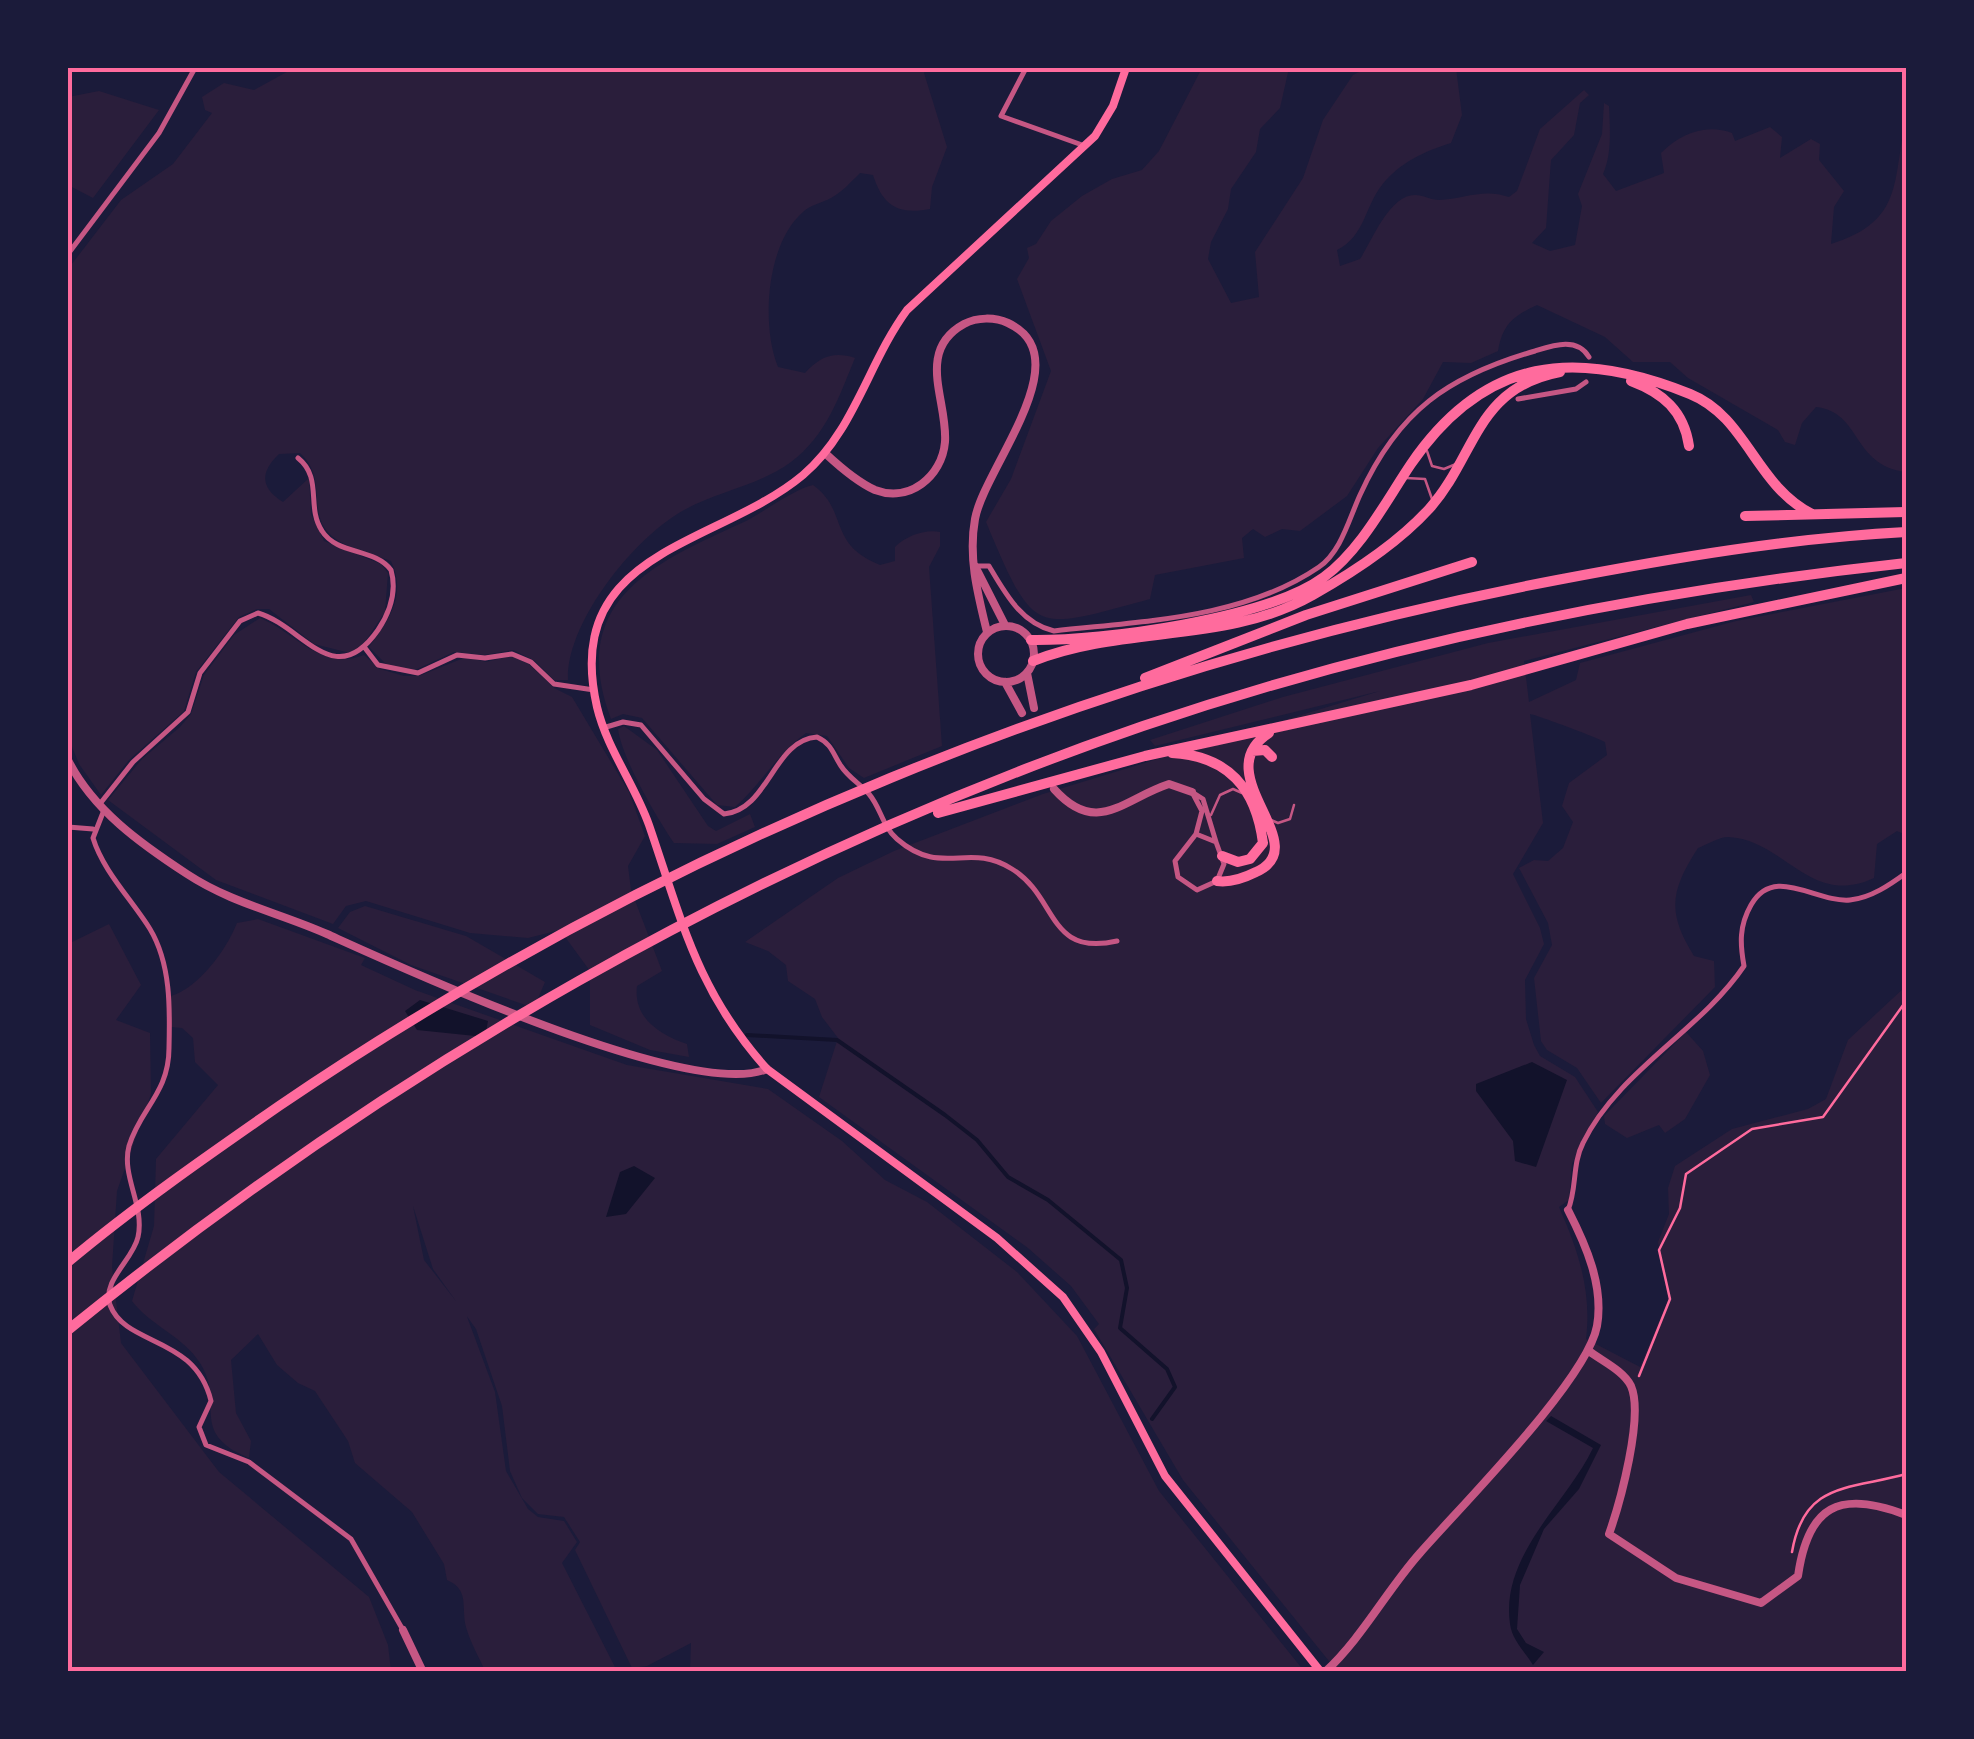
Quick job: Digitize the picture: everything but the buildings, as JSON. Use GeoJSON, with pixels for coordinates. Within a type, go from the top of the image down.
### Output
{"type":"FeatureCollection","features":[{"type":"Feature","properties":{"kind":"highway"},"geometry":{"type":"LineString","coordinates":[[1031,640],[1206,619],[1280,602],[1335,568],[1428,442],[1462,408],[1520,374],[1542,367],[1605,369],[1673,388],[1710,404],[1733,428],[1778,492],[1812,514]]}},
{"type":"Feature","properties":{"kind":"highway"},"geometry":{"type":"LineString","coordinates":[[1033,662],[1082,647],[1233,625],[1276,613],[1336,581],[1430,508],[1482,420],[1526,382],[1558,372],[1602,374],[1647,388],[1679,414],[1690,446]]}},
{"type":"Feature","properties":{"kind":"highway"},"geometry":{"type":"LineString","coordinates":[[1745,516],[1906,512]]}},
{"type":"Feature","properties":{"kind":"highway"},"geometry":{"type":"LineString","coordinates":[[1080,705],[1257,649],[1462,598],[1717,552],[1906,532]]}},
{"type":"Feature","properties":{"kind":"highway"},"geometry":{"type":"LineString","coordinates":[[68,1262],[203,1158],[301,1092],[496,970],[692,867],[890,778],[1306,615],[1472,562]]}},
{"type":"Feature","properties":{"kind":"highway"},"geometry":{"type":"LineString","coordinates":[[68,1330],[230,1204],[344,1124],[524,1011],[711,911],[908,820],[1144,726],[1413,649],[1665,595],[1906,563]]}},
{"type":"Feature","properties":{"kind":"highway"},"geometry":{"type":"LineString","coordinates":[[908,820],[996,801],[1145,756],[1472,685],[1686,624],[1906,578]]}},
{"type":"Feature","properties":{"kind":"highway"},"geometry":{"type":"LineString","coordinates":[[1217,881],[1252,874],[1270,862],[1275,846],[1248,774],[1248,755],[1266,735],[1283,727]]}},
{"type":"Feature","properties":{"kind":"highway"},"geometry":{"type":"LineString","coordinates":[[1248,755],[1258,748],[1272,757]]}},
{"type":"Feature","properties":{"kind":"highway"},"geometry":{"type":"LineString","coordinates":[[1145,756],[1181,754],[1225,766],[1238,778],[1262,834],[1261,849],[1243,862],[1222,856]]}},
{"type":"Feature","properties":{"kind":"main road"},"geometry":{"type":"LineString","coordinates":[[1123,68],[1112,106],[1085,146],[916,299],[888,335],[848,420],[826,454],[773,495],[669,546],[630,574],[598,629],[594,690],[603,728],[640,799],[698,972],[744,1044],[767,1069],[997,1238],[1064,1296],[1101,1352],[1166,1476],[1323,1672]]}},
{"type":"Feature","properties":{"kind":"street"},"geometry":{"type":"LineString","coordinates":[[68,254],[160,132],[194,68]]}},
{"type":"Feature","properties":{"kind":"street"},"geometry":{"type":"LineString","coordinates":[[1026,68],[1001,116],[1085,146]]}},
{"type":"Feature","properties":{"kind":"street"},"geometry":{"type":"LineString","coordinates":[[826,454],[876,490],[905,492],[920,486],[931,478],[943,454],[944,421],[935,368],[945,341],[974,320],[999,320],[1023,333],[1037,361],[1034,390],[984,489],[974,523],[974,579],[987,632]]}},
{"type":"Feature","properties":{"kind":"street"},"geometry":{"type":"LineString","coordinates":[[976,566],[989,566],[1030,621],[1054,631],[1230,608],[1263,596],[1324,564],[1341,540],[1381,449],[1428,401],[1478,368],[1546,348],[1572,344],[1584,348],[1590,357]]}},
{"type":"Feature","properties":{"kind":"street"},"geometry":{"type":"LineString","coordinates":[[1518,399],[1576,389],[1586,382]]}},
{"type":"Feature","properties":{"kind":"street"},"geometry":{"type":"LineString","coordinates":[[298,458],[312,474],[320,530],[340,546],[386,564],[393,576],[389,611],[365,648],[355,655],[334,656],[312,648],[269,616],[250,616],[200,673],[188,712],[133,762],[101,808],[93,830],[99,854],[157,944],[165,970],[168,1019],[166,1077],[128,1152],[140,1214],[138,1240],[111,1284],[110,1303],[129,1327],[180,1352],[201,1376],[211,1401],[199,1428],[206,1445],[249,1462],[351,1539],[423,1672]]}},
{"type":"Feature","properties":{"kind":"street"},"geometry":{"type":"LineString","coordinates":[[976,566],[1004,625]]}},
{"type":"Feature","properties":{"kind":"street"},"geometry":{"type":"LineString","coordinates":[[1004,625],[1020,629],[1031,640],[1033,662],[1026,673],[1006,682],[989,677],[979,663],[978,646],[987,632],[1004,625]]}},
{"type":"Feature","properties":{"kind":"street"},"geometry":{"type":"LineString","coordinates":[[365,648],[378,665],[418,673],[457,655],[486,658],[512,654],[531,662],[554,684],[594,690]]}},
{"type":"Feature","properties":{"kind":"street"},"geometry":{"type":"LineString","coordinates":[[1026,673],[1034,708]]}},
{"type":"Feature","properties":{"kind":"street"},"geometry":{"type":"LineString","coordinates":[[1006,682],[1022,713]]}},
{"type":"Feature","properties":{"kind":"street"},"geometry":{"type":"LineString","coordinates":[[603,728],[624,722],[640,725],[704,800],[724,814],[748,804],[794,747],[818,738],[832,747],[842,767],[871,796],[890,832],[914,852],[935,861],[962,857],[995,860],[1029,882],[1057,926],[1072,939],[1091,945],[1117,941]]}},
{"type":"Feature","properties":{"kind":"street"},"geometry":{"type":"LineString","coordinates":[[68,760],[101,808],[150,848],[218,891],[458,992],[644,1058],[718,1074],[753,1075],[767,1069]]}},
{"type":"Feature","properties":{"kind":"street"},"geometry":{"type":"LineString","coordinates":[[1056,788],[1068,804],[1094,813],[1109,812],[1169,784],[1192,792],[1203,799],[1211,815],[1223,870],[1217,881],[1197,890],[1178,877],[1175,862],[1196,834],[1202,811],[1192,792]]}},
{"type":"Feature","properties":{"kind":"street"},"geometry":{"type":"LineString","coordinates":[[68,827],[93,830]]}},
{"type":"Feature","properties":{"kind":"street"},"geometry":{"type":"LineString","coordinates":[[1196,834],[1216,842]]}},
{"type":"Feature","properties":{"kind":"street"},"geometry":{"type":"LineString","coordinates":[[1323,1672],[1420,1552],[1535,1422],[1588,1352],[1597,1326],[1594,1268],[1568,1210],[1576,1158],[1593,1125],[1724,993],[1744,966],[1741,929],[1754,899],[1770,886],[1784,885],[1848,900],[1863,898],[1906,873]]}},
{"type":"Feature","properties":{"kind":"street"},"geometry":{"type":"LineString","coordinates":[[1588,1352],[1622,1374],[1632,1387],[1634,1408],[1622,1496],[1609,1534],[1676,1578],[1761,1603],[1798,1576],[1806,1532],[1818,1515],[1849,1504],[1888,1508],[1906,1515]]}},
{"type":"Feature","properties":{"kind":"lane"},"geometry":{"type":"LineString","coordinates":[[1428,442],[1432,466],[1444,469],[1457,463]]}},
{"type":"Feature","properties":{"kind":"lane"},"geometry":{"type":"LineString","coordinates":[[1400,480],[1413,475],[1425,479],[1432,491],[1430,508]]}},
{"type":"Feature","properties":{"kind":"lane"},"geometry":{"type":"LineString","coordinates":[[1211,815],[1226,790],[1247,797]]}},
{"type":"Feature","properties":{"kind":"lane"},"geometry":{"type":"LineString","coordinates":[[1266,816],[1285,822],[1294,804]]}},
{"type":"Feature","properties":{"kind":"path"},"geometry":{"type":"LineString","coordinates":[[1632,1387],[1668,1311],[1670,1290],[1660,1250],[1680,1208],[1686,1174],[1752,1129],[1824,1117],[1906,1000]]}},
{"type":"Feature","properties":{"kind":"shaded area"},"geometry":{"type":"Polygon","coordinates":[[[294,68],[927,68],[924,73],[947,147],[932,187],[930,209],[909,211],[893,206],[873,175],[860,173],[835,196],[806,210],[791,226],[774,264],[770,286],[773,350],[778,367],[805,373],[827,357],[855,358],[837,401],[814,440],[791,462],[766,477],[686,509],[666,521],[626,559],[591,607],[579,632],[570,657],[568,680],[554,680],[535,661],[513,650],[484,655],[454,652],[415,670],[387,665],[369,647],[394,607],[397,585],[391,561],[333,537],[320,518],[309,463],[300,453],[279,454],[266,473],[270,491],[283,502],[309,478],[311,514],[324,541],[381,564],[388,573],[385,612],[362,646],[350,653],[314,644],[269,609],[257,609],[239,617],[196,672],[184,711],[129,760],[101,795],[79,764],[68,737],[68,269],[121,200],[173,164],[212,113],[205,110],[202,97],[224,83],[254,90],[294,68]]]}},
{"type":"Feature","properties":{"kind":"shaded area"},"geometry":{"type":"Polygon","coordinates":[[[1202,68],[1289,68],[1280,108],[1260,129],[1256,152],[1231,189],[1228,209],[1211,242],[1208,259],[1231,303],[1259,297],[1255,252],[1303,178],[1323,120],[1353,75],[1367,68],[1456,68],[1462,115],[1451,143],[1413,159],[1382,185],[1359,229],[1337,250],[1340,266],[1360,259],[1389,211],[1406,197],[1509,197],[1517,191],[1540,129],[1584,90],[1589,95],[1580,103],[1574,135],[1551,160],[1546,228],[1532,243],[1550,251],[1575,245],[1582,206],[1578,194],[1602,134],[1604,103],[1609,106],[1610,132],[1603,174],[1616,191],[1664,173],[1661,153],[1676,140],[1703,130],[1732,133],[1735,141],[1770,127],[1782,137],[1780,158],[1811,139],[1820,144],[1819,160],[1844,191],[1834,207],[1831,244],[1855,235],[1884,210],[1896,179],[1906,119],[1906,472],[1875,460],[1842,418],[1831,411],[1816,407],[1802,423],[1795,445],[1785,442],[1778,430],[1688,378],[1670,362],[1633,362],[1605,337],[1537,305],[1511,322],[1498,351],[1471,363],[1443,362],[1423,399],[1378,448],[1347,496],[1300,531],[1282,529],[1265,537],[1253,529],[1242,538],[1244,558],[1155,575],[1150,599],[1082,616],[1043,616],[1029,606],[1016,588],[986,522],[1011,479],[1051,371],[1017,279],[1029,258],[1027,248],[1036,244],[1051,221],[1082,196],[1112,179],[1142,170],[1159,151],[1202,68]]]}},
{"type":"Feature","properties":{"kind":"shaded area"},"geometry":{"type":"Polygon","coordinates":[[[99,91],[159,110],[93,198],[68,185],[68,97],[99,91]]]}},
{"type":"Feature","properties":{"kind":"shaded area"},"geometry":{"type":"Polygon","coordinates":[[[813,485],[831,506],[852,547],[880,565],[895,561],[895,547],[905,540],[922,533],[940,532],[940,546],[929,567],[942,746],[864,778],[849,768],[827,736],[806,733],[735,807],[717,805],[642,718],[623,714],[611,719],[600,678],[600,644],[610,615],[628,591],[651,571],[813,485]]]}},
{"type":"Feature","properties":{"kind":"shaded area"},"geometry":{"type":"Polygon","coordinates":[[[1906,588],[1906,835],[1897,831],[1877,844],[1874,878],[1852,885],[1832,885],[1814,879],[1748,841],[1724,837],[1698,848],[1677,890],[1676,914],[1694,956],[1714,961],[1715,987],[1601,1103],[1577,1068],[1547,1050],[1541,1041],[1534,978],[1552,945],[1548,923],[1519,868],[1534,860],[1548,861],[1563,848],[1573,822],[1562,806],[1569,783],[1607,755],[1605,742],[1530,714],[1543,823],[1513,874],[1544,944],[1525,980],[1526,1019],[1534,1045],[1540,1056],[1575,1077],[1598,1112],[1572,1164],[1569,1200],[1559,1207],[1582,1271],[1587,1304],[1586,1339],[1640,1367],[1668,1300],[1658,1242],[1669,1214],[1668,1188],[1675,1166],[1732,1129],[1808,1109],[1826,1099],[1848,1040],[1906,986],[1906,1671],[1337,1671],[1183,1480],[1094,1329],[1099,1324],[1071,1286],[1028,1248],[819,1097],[838,1038],[822,1017],[815,999],[788,981],[786,965],[768,951],[745,942],[838,878],[894,851],[1043,794],[1380,691],[1155,746],[1150,740],[1283,697],[1488,643],[1751,595],[1754,602],[1524,661],[1529,702],[1576,680],[1580,663],[1736,621],[1906,588]]]}},
{"type":"Feature","properties":{"kind":"shaded area"},"geometry":{"type":"Polygon","coordinates":[[[260,618],[321,654],[349,659],[364,655],[380,669],[404,676],[419,676],[466,657],[486,662],[511,656],[529,664],[554,688],[572,697],[629,792],[645,836],[628,866],[631,890],[662,971],[637,986],[639,1007],[650,1024],[687,1044],[689,1057],[650,1050],[590,1025],[590,971],[560,930],[528,938],[470,933],[366,901],[346,906],[333,924],[216,880],[108,800],[142,759],[191,714],[204,675],[234,635],[260,618]]]}},
{"type":"Feature","properties":{"kind":"shaded area"},"geometry":{"type":"Polygon","coordinates":[[[624,726],[657,750],[708,826],[716,831],[750,814],[755,827],[717,844],[674,843],[626,756],[618,729],[624,726]]]}},
{"type":"Feature","properties":{"kind":"shaded area"},"geometry":{"type":"Polygon","coordinates":[[[365,906],[466,936],[545,982],[534,1008],[411,965],[338,928],[350,912],[365,906]]]}},
{"type":"Feature","properties":{"kind":"shaded area"},"geometry":{"type":"Polygon","coordinates":[[[258,919],[365,958],[361,965],[415,990],[627,1065],[768,1089],[842,1141],[885,1180],[927,1202],[1017,1272],[1077,1336],[1159,1491],[1304,1671],[690,1672],[691,1643],[647,1666],[632,1668],[575,1550],[580,1542],[564,1517],[538,1514],[522,1498],[510,1471],[502,1406],[476,1329],[467,1316],[495,1392],[506,1471],[528,1509],[538,1517],[564,1521],[577,1542],[562,1563],[617,1671],[485,1671],[466,1627],[462,1594],[447,1580],[444,1564],[412,1512],[355,1463],[348,1441],[315,1391],[277,1365],[258,1334],[231,1360],[236,1413],[251,1441],[249,1458],[230,1448],[213,1427],[210,1391],[200,1363],[185,1345],[132,1301],[154,1226],[156,1159],[218,1085],[195,1062],[193,1038],[182,1028],[171,1027],[171,996],[191,985],[210,967],[237,923],[258,919]],[[413,1206],[424,1260],[456,1302],[433,1269],[413,1206]]]}},
{"type":"Feature","properties":{"kind":"shaded area"},"geometry":{"type":"Polygon","coordinates":[[[109,924],[141,985],[116,1020],[150,1033],[151,1094],[117,1191],[112,1267],[121,1343],[219,1472],[369,1597],[388,1645],[391,1671],[68,1672],[68,944],[109,924]]]}},
{"type":"Feature","properties":{"kind":"shaded area"},"geometry":{"type":"Polygon","coordinates":[[[420,1000],[488,1021],[485,1037],[417,1030],[405,1011],[420,1000]]]}},
{"type":"Feature","properties":{"kind":"shaded area"},"geometry":{"type":"Polygon","coordinates":[[[1686,1032],[1703,1051],[1710,1075],[1685,1119],[1665,1133],[1659,1125],[1627,1138],[1605,1124],[1604,1116],[1686,1032]]]}},
{"type":"Feature","properties":{"kind":"shaded area"},"geometry":{"type":"Polygon","coordinates":[[[1532,1062],[1567,1080],[1536,1167],[1515,1161],[1513,1141],[1476,1091],[1476,1084],[1532,1062]]]}},
{"type":"Feature","properties":{"kind":"shaded area"},"geometry":{"type":"Polygon","coordinates":[[[634,1166],[655,1178],[626,1214],[606,1217],[620,1172],[634,1166]]]}},
{"type":"Feature","properties":{"kind":"shaded area"},"geometry":{"type":"Polygon","coordinates":[[[1551,1416],[1601,1445],[1579,1489],[1544,1529],[1520,1585],[1517,1629],[1526,1643],[1544,1652],[1533,1665],[1511,1630],[1510,1599],[1515,1575],[1525,1552],[1593,1448],[1546,1421],[1551,1416]]]}},
{"type":"Feature","properties":{"kind":"waterway"},"geometry":{"type":"LineString","coordinates":[[747,1035],[837,1040],[945,1115],[977,1140],[1008,1177],[1048,1200],[1121,1260],[1127,1288],[1120,1328],[1167,1369],[1175,1387],[1152,1419]]}}]}
